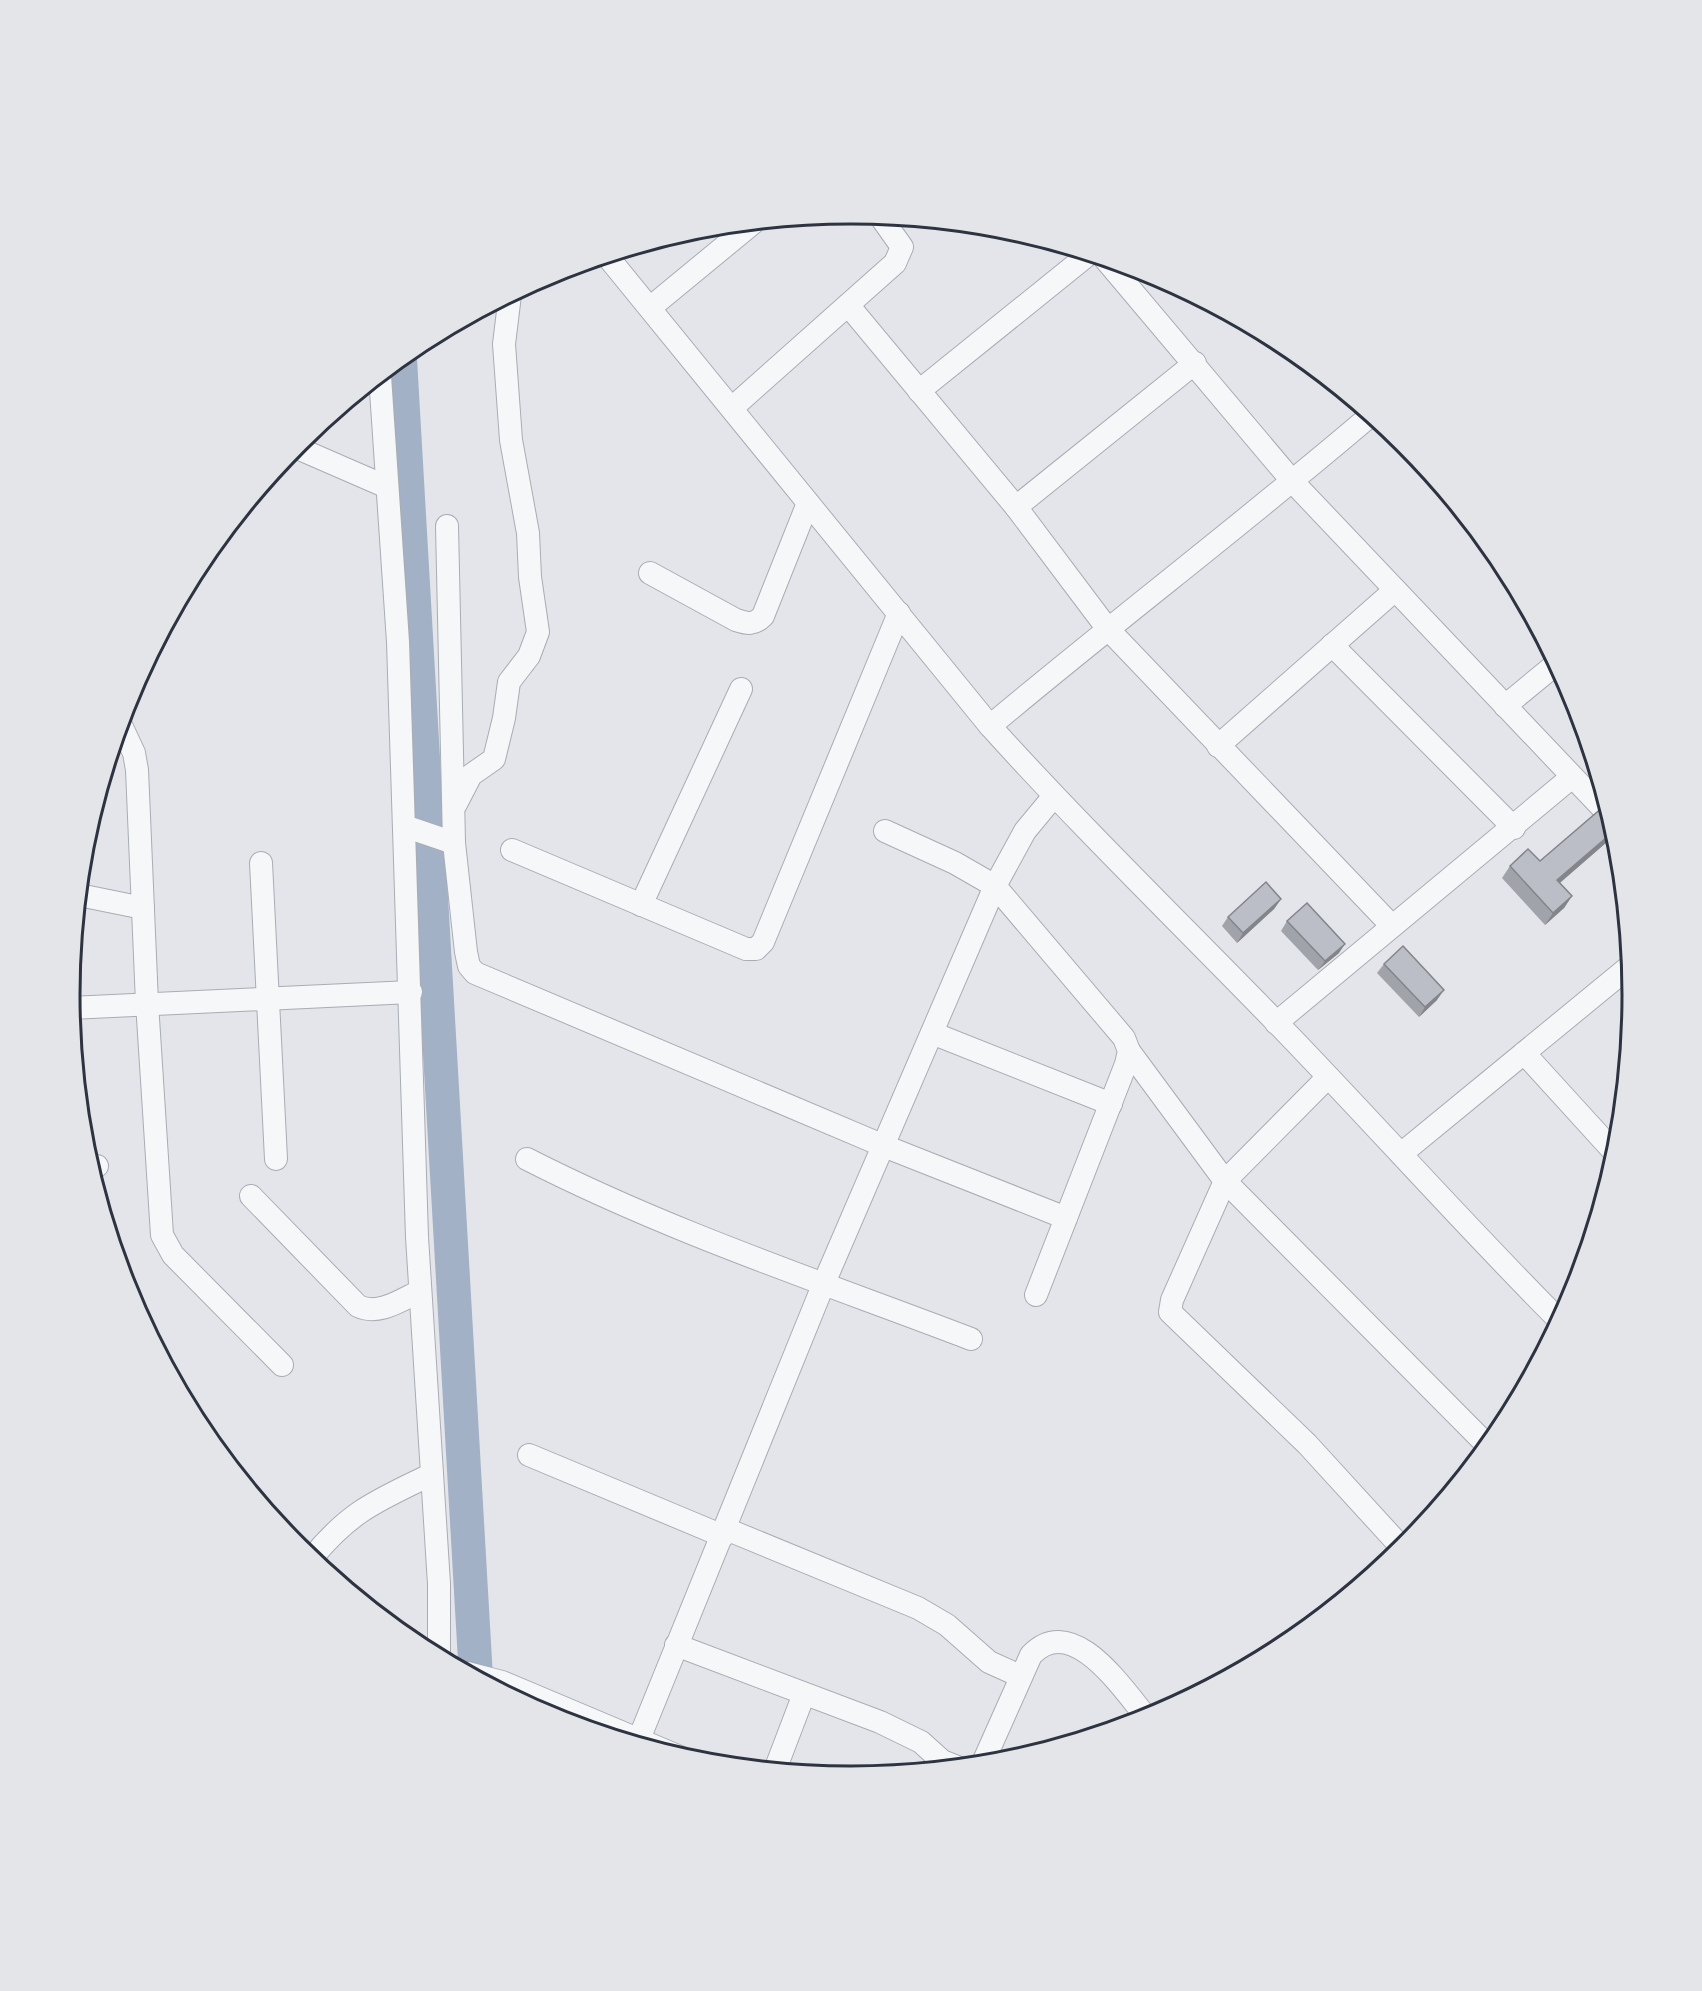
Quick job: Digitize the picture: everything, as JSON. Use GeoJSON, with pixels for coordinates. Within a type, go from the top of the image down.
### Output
{"type":"FeatureCollection","features":[{"type":"Feature","properties":{"kind":"street"},"geometry":{"type":"LineString","coordinates":[[732,408],[901,255],[902,247],[899,240],[887,225]]}},
{"type":"Feature","properties":{"kind":"street"},"geometry":{"type":"LineString","coordinates":[[651,307],[742,232]]}},
{"type":"Feature","properties":{"kind":"street"},"geometry":{"type":"LineString","coordinates":[[919,391],[1082,260]]}},
{"type":"Feature","properties":{"kind":"street"},"geometry":{"type":"LineString","coordinates":[[612,262],[990,726],[1054,796],[1328,1077],[1466,1227],[1553,1314]]}},
{"type":"Feature","properties":{"kind":"street"},"geometry":{"type":"LineString","coordinates":[[1115,271],[1195,363],[1293,482],[1598,804]]}},
{"type":"Feature","properties":{"kind":"street"},"geometry":{"type":"LineString","coordinates":[[454,808],[471,775],[494,759],[504,718],[509,682],[529,656],[538,632],[528,533],[511,440],[504,344],[509,305]]}},
{"type":"Feature","properties":{"kind":"street"},"geometry":{"type":"LineString","coordinates":[[848,305],[1016,507],[1107,628],[1392,926]]}},
{"type":"Feature","properties":{"kind":"street"},"geometry":{"type":"LineString","coordinates":[[1016,507],[1195,363]]}},
{"type":"Feature","properties":{"kind":"street"},"geometry":{"type":"LineString","coordinates":[[380,383],[410,828],[411,992],[420,1291],[439,1600],[439,1648]]}},
{"type":"Feature","properties":{"kind":"street"},"geometry":{"type":"LineString","coordinates":[[990,726],[1107,628],[1293,482],[1365,420]]}},
{"type":"Feature","properties":{"kind":"street"},"geometry":{"type":"LineString","coordinates":[[304,451],[387,487]]}},
{"type":"Feature","properties":{"kind":"street"},"geometry":{"type":"LineString","coordinates":[[650,573],[736,620],[748,624],[756,622],[763,616],[808,503]]}},
{"type":"Feature","properties":{"kind":"street"},"geometry":{"type":"LineString","coordinates":[[447,526],[454,808],[450,842],[466,952],[469,966],[475,973],[884,1146],[1066,1218]]}},
{"type":"Feature","properties":{"kind":"street"},"geometry":{"type":"LineString","coordinates":[[1218,746],[1395,590]]}},
{"type":"Feature","properties":{"kind":"street"},"geometry":{"type":"LineString","coordinates":[[512,850],[746,949],[756,949],[763,942],[899,613]]}},
{"type":"Feature","properties":{"kind":"street"},"geometry":{"type":"LineString","coordinates":[[1332,645],[1514,828]]}},
{"type":"Feature","properties":{"kind":"street"},"geometry":{"type":"LineString","coordinates":[[1505,706],[1550,669]]}},
{"type":"Feature","properties":{"kind":"street"},"geometry":{"type":"LineString","coordinates":[[641,905],[741,689]]}},
{"type":"Feature","properties":{"kind":"street"},"geometry":{"type":"LineString","coordinates":[[125,734],[134,753],[137,770],[147,1003],[162,1235],[173,1255],[282,1365]]}},
{"type":"Feature","properties":{"kind":"street"},"geometry":{"type":"LineString","coordinates":[[1276,1023],[1514,828],[1572,777]]}},
{"type":"Feature","properties":{"kind":"street"},"geometry":{"type":"LineString","coordinates":[[640,1737],[824,1283],[995,886],[1025,831],[1054,796]]}},
{"type":"Feature","properties":{"kind":"street"},"geometry":{"type":"LineString","coordinates":[[410,828],[450,842]]}},
{"type":"Feature","properties":{"kind":"street"},"geometry":{"type":"LineString","coordinates":[[885,831],[955,863],[995,886],[1124,1038],[1129,1051],[1225,1181],[1481,1439]]}},
{"type":"Feature","properties":{"kind":"street"},"geometry":{"type":"LineString","coordinates":[[261,863],[276,1159]]}},
{"type":"Feature","properties":{"kind":"street"},"geometry":{"type":"LineString","coordinates":[[86,896],[143,908]]}},
{"type":"Feature","properties":{"kind":"street"},"geometry":{"type":"LineString","coordinates":[[1401,1154],[1622,973]]}},
{"type":"Feature","properties":{"kind":"street"},"geometry":{"type":"LineString","coordinates":[[80,1007],[411,992]]}},
{"type":"Feature","properties":{"kind":"street"},"geometry":{"type":"LineString","coordinates":[[932,1033],[1111,1104]]}},
{"type":"Feature","properties":{"kind":"street"},"geometry":{"type":"LineString","coordinates":[[1036,1295],[1111,1104],[1129,1051]]}},
{"type":"Feature","properties":{"kind":"street"},"geometry":{"type":"LineString","coordinates":[[1524,1053],[1608,1145]]}},
{"type":"Feature","properties":{"kind":"street"},"geometry":{"type":"LineString","coordinates":[[1328,1077],[1225,1181],[1172,1300],[1170,1312],[1307,1444],[1396,1542]]}},
{"type":"Feature","properties":{"kind":"street"},"geometry":{"type":"LineString","coordinates":[[527,1159],[598,1195],[670,1227],[971,1340]]}},
{"type":"Feature","properties":{"kind":"street"},"geometry":{"type":"LineString","coordinates":[[251,1196],[358,1306],[372,1311],[379,1310],[420,1291]]}},
{"type":"Feature","properties":{"kind":"street"},"geometry":{"type":"LineString","coordinates":[[529,1455],[918,1608],[946,1625],[989,1662],[1020,1676]]}},
{"type":"Feature","properties":{"kind":"street"},"geometry":{"type":"LineString","coordinates":[[317,1552],[338,1527],[354,1514],[432,1474]]}},
{"type":"Feature","properties":{"kind":"street"},"geometry":{"type":"LineString","coordinates":[[986,1754],[1020,1676],[1031,1655],[1040,1646],[1064,1642],[1075,1645],[1105,1669],[1140,1710]]}},
{"type":"Feature","properties":{"kind":"street"},"geometry":{"type":"LineString","coordinates":[[676,1645],[909,1736],[942,1761]]}},
{"type":"Feature","properties":{"kind":"street"},"geometry":{"type":"LineString","coordinates":[[778,1763],[804,1694]]}},
{"type":"Feature","properties":{"kind":"building"},"geometry":{"type":"Polygon","coordinates":[[[1599,810],[1606,838],[1557,880],[1572,896],[1553,913],[1510,866],[1528,849],[1540,861],[1599,810]]]}},
{"type":"Feature","properties":{"kind":"building"},"geometry":{"type":"Polygon","coordinates":[[[1266,882],[1281,899],[1243,933],[1228,917],[1266,882]]]}},
{"type":"Feature","properties":{"kind":"building"},"geometry":{"type":"Polygon","coordinates":[[[1307,903],[1345,944],[1325,961],[1287,921],[1307,903]]]}},
{"type":"Feature","properties":{"kind":"building"},"geometry":{"type":"Polygon","coordinates":[[[1403,946],[1444,990],[1425,1007],[1384,964],[1403,946]]]}},
{"type":"Feature","properties":{"kind":"waterway"},"geometry":{"type":"LineString","coordinates":[[401,369],[476,1669]]}}]}
